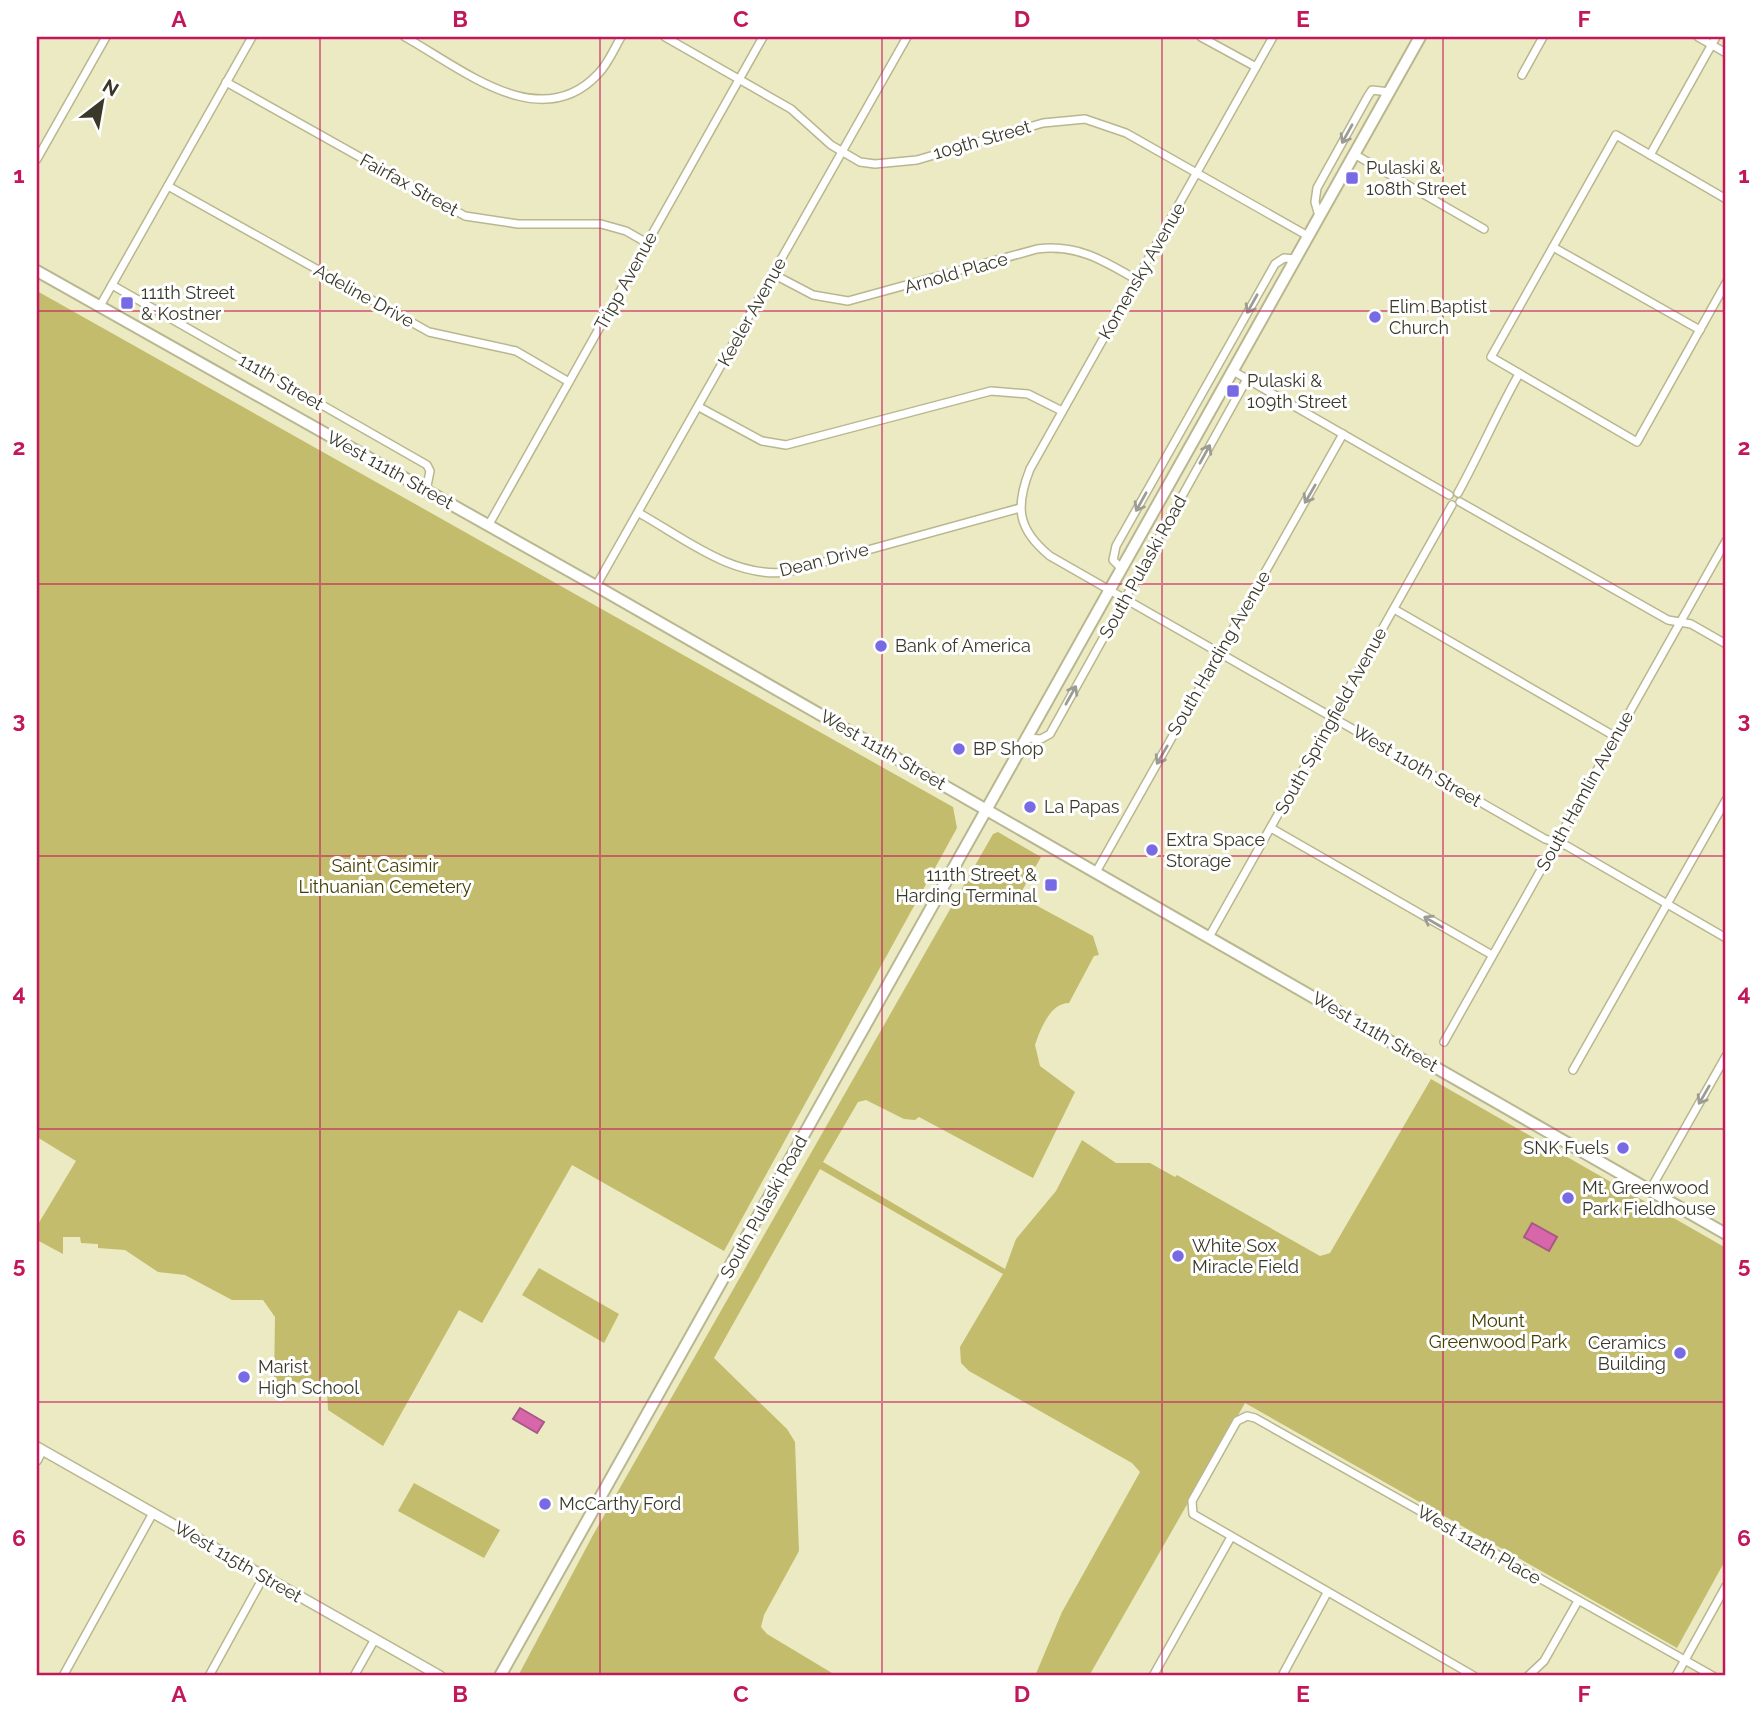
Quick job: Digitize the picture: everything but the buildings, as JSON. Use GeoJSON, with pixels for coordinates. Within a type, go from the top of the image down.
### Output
{"type":"FeatureCollection","features":[{"type":"Feature","properties":{"kind":"main road","name":"South Pulaski Road"},"geometry":{"type":"LineString","coordinates":[[500,1676],[1419,37]]}},
{"type":"Feature","properties":{"kind":"main road","name":"West 111th Street"},"geometry":{"type":"LineString","coordinates":[[37,271],[596,586],[1726,1234]]}},
{"type":"Feature","properties":{"kind":"street"},"geometry":{"type":"LineString","coordinates":[[37,159],[106,37]]}},
{"type":"Feature","properties":{"kind":"street"},"geometry":{"type":"LineString","coordinates":[[100,306],[252,37]]}},
{"type":"Feature","properties":{"kind":"street"},"geometry":{"type":"LineString","coordinates":[[405,37],[501,91],[531,101],[545,101],[573,93],[597,75],[621,37]]}},
{"type":"Feature","properties":{"kind":"street","name":"109th Street"},"geometry":{"type":"LineString","coordinates":[[665,37],[791,109],[842,153],[860,162],[875,164],[917,160],[1043,123],[1085,119],[1126,134],[1308,236]]}},
{"type":"Feature","properties":{"kind":"street","name":"Tripp Avenue"},"geometry":{"type":"LineString","coordinates":[[488,526],[763,37]]}},
{"type":"Feature","properties":{"kind":"street","name":"Keeler Avenue"},"geometry":{"type":"LineString","coordinates":[[596,586],[907,37]]}},
{"type":"Feature","properties":{"kind":"street"},"geometry":{"type":"LineString","coordinates":[[1201,37],[1256,67]]}},
{"type":"Feature","properties":{"kind":"street","name":"Komensky Avenue"},"geometry":{"type":"LineString","coordinates":[[1020,508],[1030,469],[1273,37]]}},
{"type":"Feature","properties":{"kind":"street"},"geometry":{"type":"LineString","coordinates":[[1522,75],[1543,37]]}},
{"type":"Feature","properties":{"kind":"street"},"geometry":{"type":"LineString","coordinates":[[1698,37],[1726,53]]}},
{"type":"Feature","properties":{"kind":"street"},"geometry":{"type":"LineString","coordinates":[[1650,155],[1716,37]]}},
{"type":"Feature","properties":{"kind":"street","name":"Fairfax Street"},"geometry":{"type":"LineString","coordinates":[[226,82],[465,216],[518,224],[615,226],[647,243]]}},
{"type":"Feature","properties":{"kind":"street","name":"South Pulaski Road"},"geometry":{"type":"LineString","coordinates":[[1319,216],[1315,202],[1317,188],[1362,107],[1372,90],[1389,92]]}},
{"type":"Feature","properties":{"kind":"street"},"geometry":{"type":"LineString","coordinates":[[1726,199],[1616,135],[1491,357],[1637,442],[1726,283]]}},
{"type":"Feature","properties":{"kind":"street"},"geometry":{"type":"LineString","coordinates":[[1354,154],[1484,229]]}},
{"type":"Feature","properties":{"kind":"street","name":"Adeline Drive"},"geometry":{"type":"LineString","coordinates":[[168,186],[429,332],[516,351],[569,382]]}},
{"type":"Feature","properties":{"kind":"street","name":"Arnold Place"},"geometry":{"type":"LineString","coordinates":[[774,274],[813,295],[848,301],[1057,247],[1087,253],[1137,280]]}},
{"type":"Feature","properties":{"kind":"street"},"geometry":{"type":"LineString","coordinates":[[1553,247],[1700,330]]}},
{"type":"Feature","properties":{"kind":"street","name":"South Pulaski Road"},"geometry":{"type":"LineString","coordinates":[[1122,569],[1113,560],[1116,546],[1275,264],[1284,258],[1295,259]]}},
{"type":"Feature","properties":{"kind":"street","name":"111th Street"},"geometry":{"type":"LineString","coordinates":[[112,285],[427,465],[430,471],[426,491]]}},
{"type":"Feature","properties":{"kind":"street"},"geometry":{"type":"LineString","coordinates":[[1233,371],[1449,495],[1456,503],[1668,621],[1691,624],[1726,644]]}},
{"type":"Feature","properties":{"kind":"street"},"geometry":{"type":"LineString","coordinates":[[1456,503],[1458,493],[1519,374]]}},
{"type":"Feature","properties":{"kind":"street","name":"South Pulaski Road"},"geometry":{"type":"LineString","coordinates":[[1027,738],[1041,739],[1050,734],[1247,379]]}},
{"type":"Feature","properties":{"kind":"street"},"geometry":{"type":"LineString","coordinates":[[699,407],[762,441],[786,445],[990,391],[1028,394],[1062,411]]}},
{"type":"Feature","properties":{"kind":"street","name":"South Harding Avenue"},"geometry":{"type":"LineString","coordinates":[[1096,872],[1343,435]]}},
{"type":"Feature","properties":{"kind":"street"},"geometry":{"type":"LineString","coordinates":[[1449,495],[1458,493]]}},
{"type":"Feature","properties":{"kind":"street","name":"South Springfield Avenue"},"geometry":{"type":"LineString","coordinates":[[1209,937],[1456,503]]}},
{"type":"Feature","properties":{"kind":"street","name":"West 110th Street"},"geometry":{"type":"LineString","coordinates":[[1020,508],[1024,525],[1035,544],[1110,591],[1726,938]]}},
{"type":"Feature","properties":{"kind":"street","name":"Dean Drive"},"geometry":{"type":"LineString","coordinates":[[639,513],[729,563],[761,574],[788,572],[1020,508]]}},
{"type":"Feature","properties":{"kind":"street","name":"South Hamlin Avenue"},"geometry":{"type":"LineString","coordinates":[[1444,1042],[1726,541]]}},
{"type":"Feature","properties":{"kind":"street"},"geometry":{"type":"LineString","coordinates":[[1394,609],[1616,737]]}},
{"type":"Feature","properties":{"kind":"street"},"geometry":{"type":"LineString","coordinates":[[1573,1070],[1726,800]]}},
{"type":"Feature","properties":{"kind":"street"},"geometry":{"type":"LineString","coordinates":[[1271,828],[1493,956]]}},
{"type":"Feature","properties":{"kind":"street"},"geometry":{"type":"LineString","coordinates":[[1650,1190],[1726,1056]]}},
{"type":"Feature","properties":{"kind":"street","name":"West 112th Place"},"geometry":{"type":"LineString","coordinates":[[1231,1537],[1197,1518],[1191,1510],[1192,1502],[1237,1421],[1245,1416],[1255,1418],[1713,1676]]}},
{"type":"Feature","properties":{"kind":"street"},"geometry":{"type":"LineString","coordinates":[[37,1461],[40,1448]]}},
{"type":"Feature","properties":{"kind":"street","name":"West 115th Street"},"geometry":{"type":"LineString","coordinates":[[40,1448],[440,1676]]}},
{"type":"Feature","properties":{"kind":"street"},"geometry":{"type":"LineString","coordinates":[[63,1676],[153,1513]]}},
{"type":"Feature","properties":{"kind":"street"},"geometry":{"type":"LineString","coordinates":[[1153,1676],[1231,1537],[1474,1676]]}},
{"type":"Feature","properties":{"kind":"street"},"geometry":{"type":"LineString","coordinates":[[209,1676],[264,1576]]}},
{"type":"Feature","properties":{"kind":"street"},"geometry":{"type":"LineString","coordinates":[[1676,1676],[1726,1586]]}},
{"type":"Feature","properties":{"kind":"street"},"geometry":{"type":"LineString","coordinates":[[1282,1676],[1327,1594]]}},
{"type":"Feature","properties":{"kind":"street"},"geometry":{"type":"LineString","coordinates":[[1528,1676],[1544,1661],[1578,1601]]}},
{"type":"Feature","properties":{"kind":"street"},"geometry":{"type":"LineString","coordinates":[[354,1676],[375,1639]]}},
{"type":"Feature","properties":{"kind":"green space","name":"Saint Casimir Lithuanian Cemetery"},"geometry":{"type":"Polygon","coordinates":[[[37,291],[953,807],[957,828],[724,1251],[572,1165],[482,1323],[459,1310],[383,1446],[328,1410],[327,1390],[331,1382],[274,1383],[275,1317],[263,1300],[232,1300],[185,1275],[158,1272],[125,1250],[98,1248],[98,1244],[81,1243],[80,1237],[63,1237],[63,1254],[37,1240],[37,1226],[76,1161],[37,1137],[37,291]]]}},
{"type":"Feature","properties":{"kind":"green space","name":"Mount Greenwood Park"},"geometry":{"type":"Polygon","coordinates":[[[998,832],[1041,857],[1019,896],[1093,936],[1099,955],[1094,956],[1069,1003],[1056,1007],[1051,1012],[1035,1045],[1040,1066],[1075,1092],[1033,1178],[919,1117],[915,1120],[904,1119],[866,1100],[858,1102],[823,1162],[1005,1269],[1016,1239],[1056,1191],[1082,1140],[1116,1163],[1150,1163],[1175,1177],[1177,1175],[1320,1256],[1330,1253],[1431,1079],[1726,1248],[1726,1559],[1677,1648],[1245,1403],[1089,1676],[1035,1676],[1062,1612],[1140,1472],[1132,1463],[969,1371],[961,1363],[960,1347],[1003,1274],[820,1169],[714,1358],[787,1429],[795,1442],[799,1551],[764,1615],[761,1627],[767,1634],[837,1676],[518,1676],[593,1535],[993,834],[998,832]]]}},
{"type":"Feature","properties":{"kind":"green space"},"geometry":{"type":"Polygon","coordinates":[[[539,1268],[619,1314],[604,1343],[522,1295],[539,1268]]]}},
{"type":"Feature","properties":{"kind":"green space"},"geometry":{"type":"Polygon","coordinates":[[[414,1483],[500,1530],[484,1558],[398,1511],[414,1483]]]}},
{"type":"Feature","properties":{"kind":"shaded area"},"geometry":{"type":"Polygon","coordinates":[[[1532,1223],[1557,1237],[1549,1251],[1524,1237],[1532,1223]]]}},
{"type":"Feature","properties":{"kind":"shaded area"},"geometry":{"type":"Polygon","coordinates":[[[520,1408],[544,1422],[537,1433],[513,1419],[520,1408]]]}},
{"type":"Feature","properties":{"kind":"place","name":"Pulaski & 108th Street"},"geometry":{"type":"Point","coordinates":[1352,178]}},
{"type":"Feature","properties":{"kind":"place","name":"111th Street & Kostner"},"geometry":{"type":"Point","coordinates":[127,303]}},
{"type":"Feature","properties":{"kind":"place","name":"Elim Baptist Church"},"geometry":{"type":"Point","coordinates":[1375,317]}},
{"type":"Feature","properties":{"kind":"place","name":"Pulaski & 109th Street"},"geometry":{"type":"Point","coordinates":[1233,391]}},
{"type":"Feature","properties":{"kind":"place","name":"Bank of America"},"geometry":{"type":"Point","coordinates":[881,646]}},
{"type":"Feature","properties":{"kind":"place","name":"BP Shop"},"geometry":{"type":"Point","coordinates":[959,749]}},
{"type":"Feature","properties":{"kind":"place","name":"La Papas"},"geometry":{"type":"Point","coordinates":[1030,807]}},
{"type":"Feature","properties":{"kind":"place","name":"Extra Space Storage"},"geometry":{"type":"Point","coordinates":[1152,850]}},
{"type":"Feature","properties":{"kind":"place","name":"111th Street & Harding Terminal"},"geometry":{"type":"Point","coordinates":[1051,885]}},
{"type":"Feature","properties":{"kind":"place","name":"SNK Fuels"},"geometry":{"type":"Point","coordinates":[1623,1148]}},
{"type":"Feature","properties":{"kind":"place","name":"Mt. Greenwood Park Fieldhouse"},"geometry":{"type":"Point","coordinates":[1568,1198]}},
{"type":"Feature","properties":{"kind":"place","name":"White Sox Miracle Field"},"geometry":{"type":"Point","coordinates":[1178,1256]}},
{"type":"Feature","properties":{"kind":"place","name":"Ceramics Building"},"geometry":{"type":"Point","coordinates":[1680,1353]}},
{"type":"Feature","properties":{"kind":"place","name":"Marist High School"},"geometry":{"type":"Point","coordinates":[244,1377]}},
{"type":"Feature","properties":{"kind":"place","name":"McCarthy Ford"},"geometry":{"type":"Point","coordinates":[545,1504]}}]}
